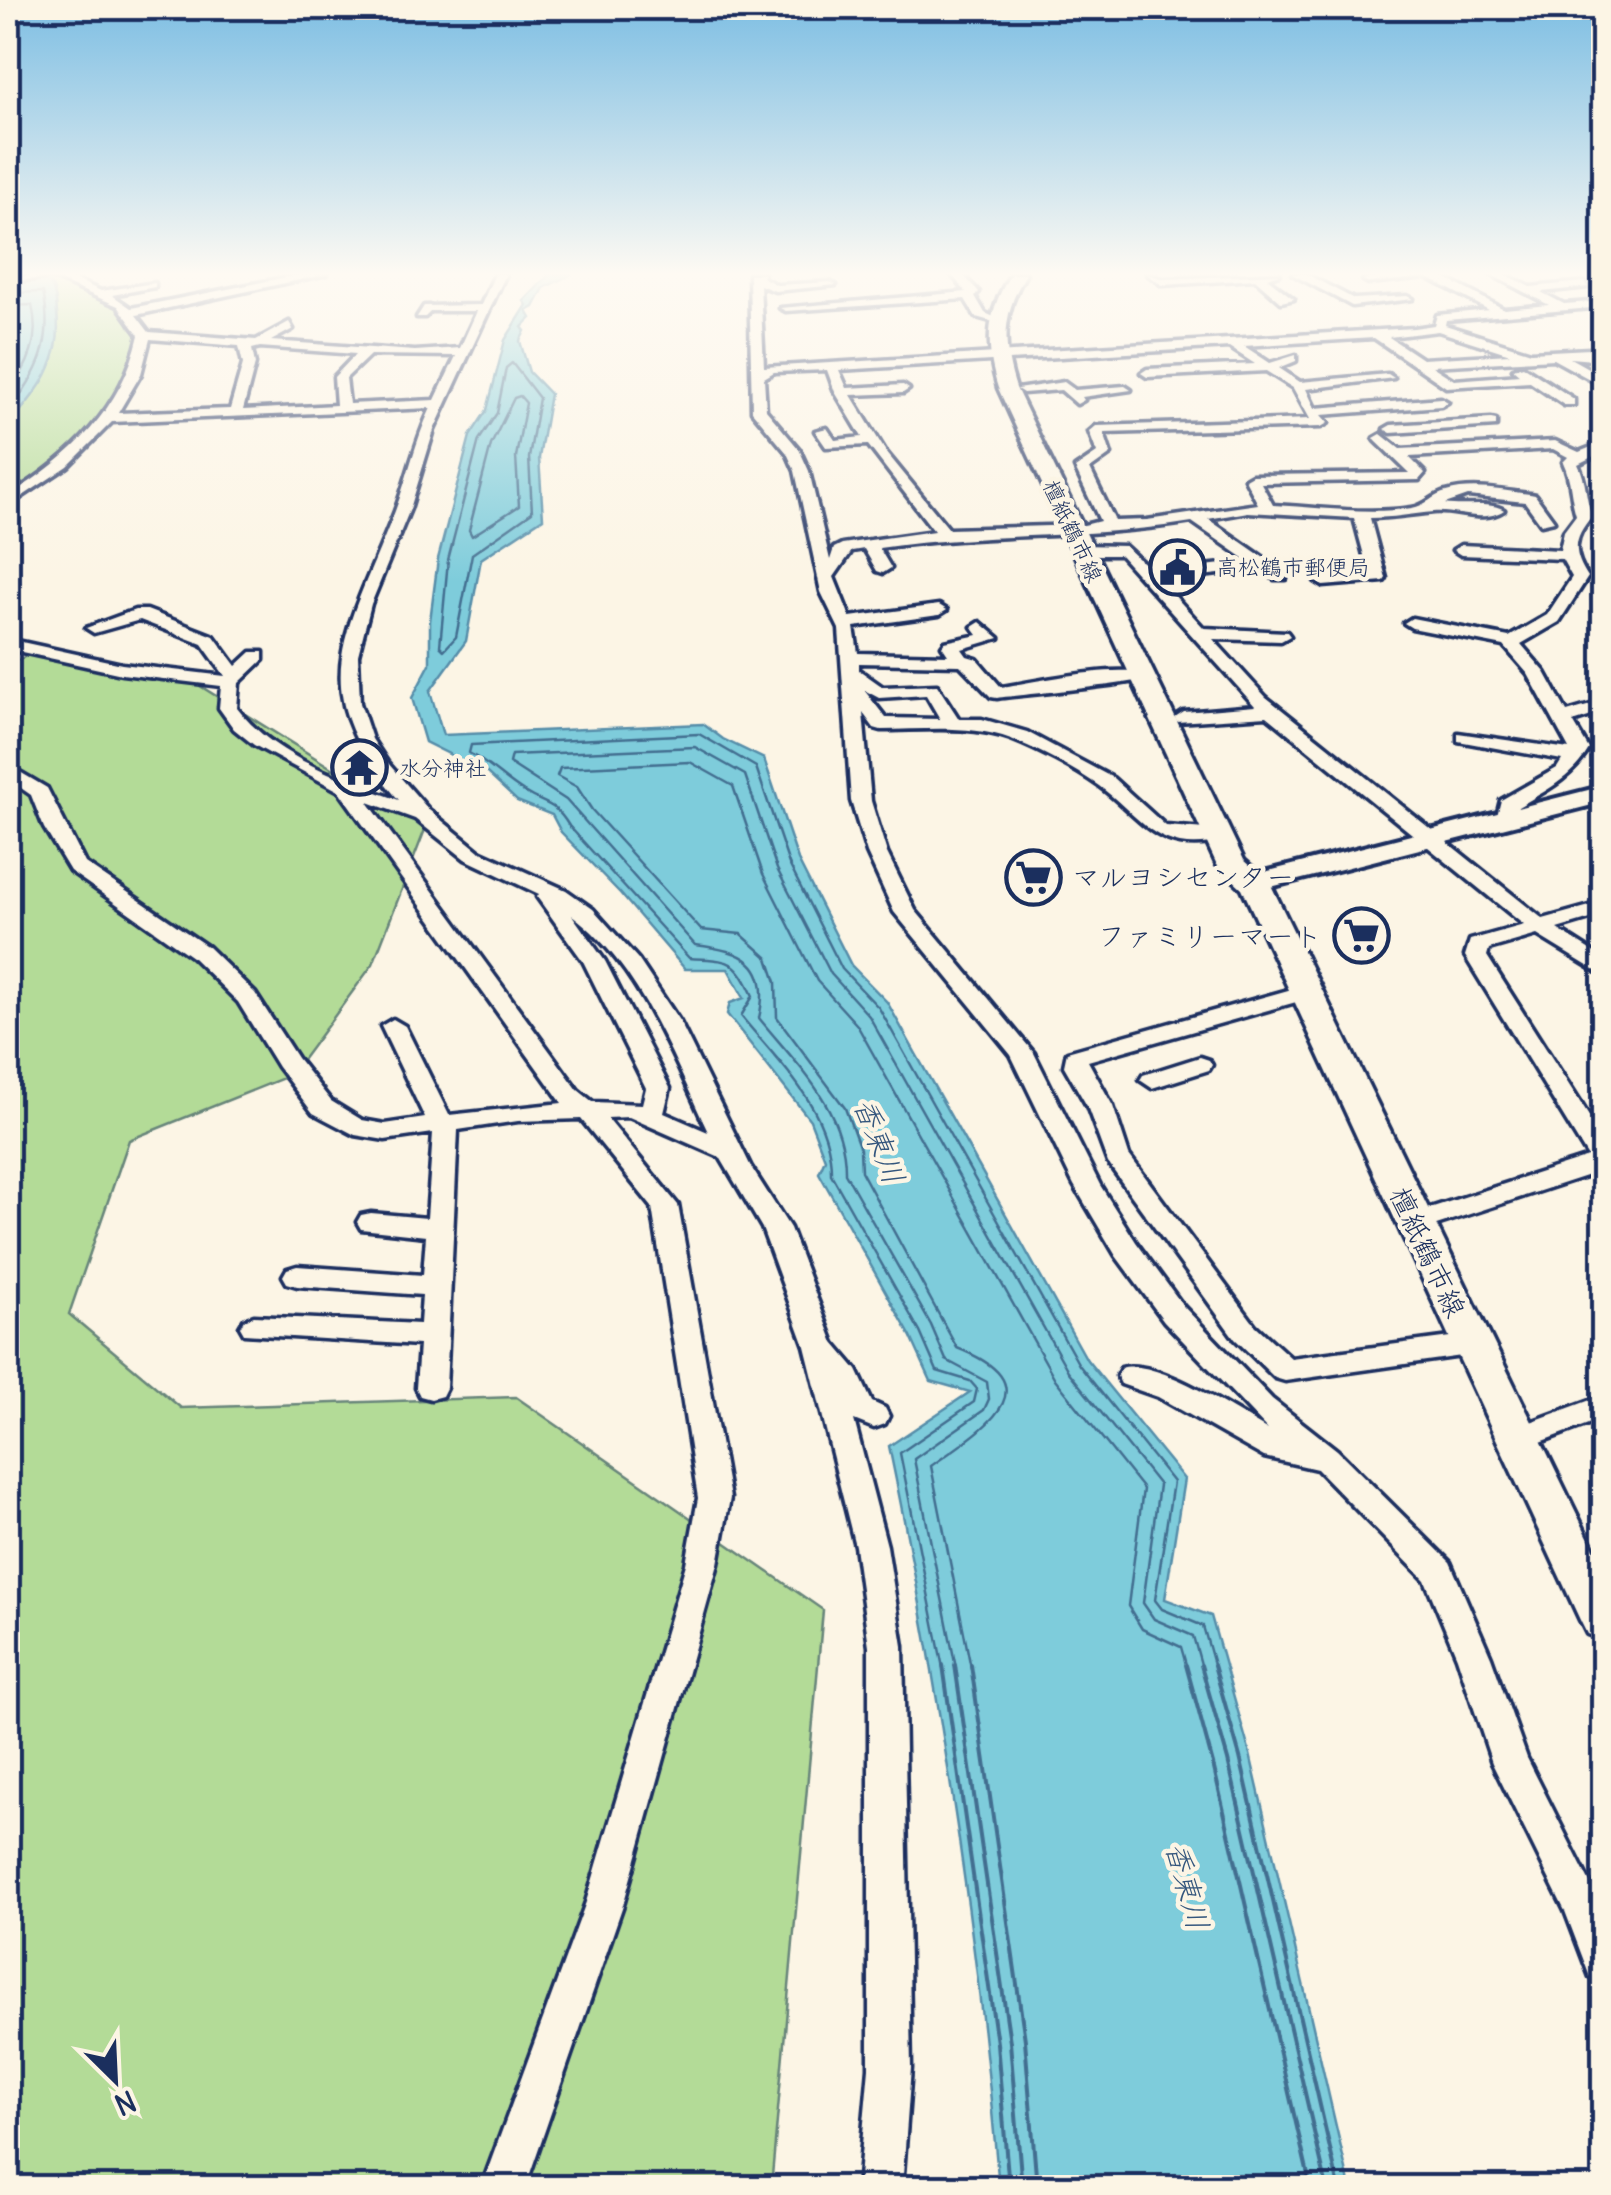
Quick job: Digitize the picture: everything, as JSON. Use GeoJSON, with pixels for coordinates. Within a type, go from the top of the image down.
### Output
{"type":"FeatureCollection","features":[{"type":"Feature","properties":{"kind":"main road","name":"檀紙鶴市線"},"geometry":{"type":"LineString","coordinates":[[1013,376],[1256,864],[1254,883]]}},
{"type":"Feature","properties":{"kind":"main road","name":"檀紙鶴市線"},"geometry":{"type":"LineString","coordinates":[[1016,376],[1072,468],[1091,535],[1142,678],[1232,865],[1254,883],[1604,1620]]}},
{"type":"Feature","properties":{"kind":"street"},"geometry":{"type":"LineString","coordinates":[[8,502],[78,448],[106,418],[134,376]]}},
{"type":"Feature","properties":{"kind":"street"},"geometry":{"type":"LineString","coordinates":[[236,413],[245,376]]}},
{"type":"Feature","properties":{"kind":"street"},"geometry":{"type":"LineString","coordinates":[[341,376],[343,409]]}},
{"type":"Feature","properties":{"kind":"street"},"geometry":{"type":"LineString","coordinates":[[448,376],[403,510],[351,637],[346,676],[363,739],[398,791],[472,856],[546,890],[585,914],[630,964],[668,1022],[731,1152],[776,1228],[820,1346],[871,1546],[886,1646],[890,2068],[880,2188]]}},
{"type":"Feature","properties":{"kind":"street"},"geometry":{"type":"LineString","coordinates":[[760,376],[756,379],[759,411],[794,452],[802,471],[825,577],[844,623],[852,673],[861,802],[878,853],[905,912],[1022,1053],[1086,1185],[1126,1250],[1174,1314],[1261,1408],[1326,1459],[1438,1572],[1474,1657],[1510,1762],[1580,1903],[1604,1963]]}},
{"type":"Feature","properties":{"kind":"street"},"geometry":{"type":"LineString","coordinates":[[835,376],[869,441],[945,534]]}},
{"type":"Feature","properties":{"kind":"street"},"geometry":{"type":"LineString","coordinates":[[914,376],[918,384]]}},
{"type":"Feature","properties":{"kind":"street"},"geometry":{"type":"LineString","coordinates":[[1150,376],[1161,387],[1237,382]]}},
{"type":"Feature","properties":{"kind":"street"},"geometry":{"type":"LineString","coordinates":[[1072,468],[1104,454],[1096,432],[1101,428],[1322,423],[1310,412],[1298,386],[1282,376]]}},
{"type":"Feature","properties":{"kind":"street"},"geometry":{"type":"LineString","coordinates":[[1355,376],[1362,380]]}},
{"type":"Feature","properties":{"kind":"street"},"geometry":{"type":"LineString","coordinates":[[1298,386],[1373,376]]}},
{"type":"Feature","properties":{"kind":"street"},"geometry":{"type":"LineString","coordinates":[[1439,376],[1451,384],[1533,378],[1569,402]]}},
{"type":"Feature","properties":{"kind":"street"},"geometry":{"type":"LineString","coordinates":[[1023,388],[1064,386],[1074,397],[1125,390]]}},
{"type":"Feature","properties":{"kind":"street"},"geometry":{"type":"LineString","coordinates":[[841,392],[903,389]]}},
{"type":"Feature","properties":{"kind":"street"},"geometry":{"type":"LineString","coordinates":[[1310,412],[1440,402]]}},
{"type":"Feature","properties":{"kind":"street"},"geometry":{"type":"LineString","coordinates":[[106,418],[439,404]]}},
{"type":"Feature","properties":{"kind":"street"},"geometry":{"type":"LineString","coordinates":[[1267,508],[1252,479],[1418,473],[1363,410]]}},
{"type":"Feature","properties":{"kind":"street"},"geometry":{"type":"LineString","coordinates":[[1389,440],[1491,423]]}},
{"type":"Feature","properties":{"kind":"street"},"geometry":{"type":"LineString","coordinates":[[822,431],[830,444],[869,441]]}},
{"type":"Feature","properties":{"kind":"street"},"geometry":{"type":"LineString","coordinates":[[1389,440],[1555,444],[1576,456]]}},
{"type":"Feature","properties":{"kind":"street"},"geometry":{"type":"LineString","coordinates":[[1412,623],[1510,642],[1544,630],[1570,600],[1580,577],[1567,555],[1567,534],[1584,516],[1578,499],[1580,482],[1569,466],[1576,456],[1604,446]]}},
{"type":"Feature","properties":{"kind":"street"},"geometry":{"type":"LineString","coordinates":[[825,577],[836,566],[840,552],[869,544],[945,534],[1091,535],[1194,516],[1267,508],[1358,514],[1410,512],[1434,506],[1454,493],[1521,496],[1535,503],[1546,521]]}},
{"type":"Feature","properties":{"kind":"street"},"geometry":{"type":"LineString","coordinates":[[1434,506],[1461,512],[1496,510]]}},
{"type":"Feature","properties":{"kind":"street"},"geometry":{"type":"LineString","coordinates":[[1323,581],[1378,578],[1366,522],[1358,514]]}},
{"type":"Feature","properties":{"kind":"street"},"geometry":{"type":"LineString","coordinates":[[1194,516],[1280,576]]}},
{"type":"Feature","properties":{"kind":"street"},"geometry":{"type":"LineString","coordinates":[[1091,535],[1126,552],[1271,710],[1540,927],[1604,969]]}},
{"type":"Feature","properties":{"kind":"street"},"geometry":{"type":"LineString","coordinates":[[869,544],[882,568]]}},
{"type":"Feature","properties":{"kind":"street"},"geometry":{"type":"LineString","coordinates":[[1462,550],[1492,544],[1567,555]]}},
{"type":"Feature","properties":{"kind":"street"},"geometry":{"type":"LineString","coordinates":[[1151,577],[1264,564]]}},
{"type":"Feature","properties":{"kind":"street"},"geometry":{"type":"LineString","coordinates":[[844,623],[939,610]]}},
{"type":"Feature","properties":{"kind":"street"},"geometry":{"type":"LineString","coordinates":[[94,628],[141,614],[208,640],[233,680]]}},
{"type":"Feature","properties":{"kind":"street"},"geometry":{"type":"LineString","coordinates":[[961,660],[952,646],[990,638],[980,627]]}},
{"type":"Feature","properties":{"kind":"street"},"geometry":{"type":"LineString","coordinates":[[1199,632],[1281,636]]}},
{"type":"Feature","properties":{"kind":"street"},"geometry":{"type":"LineString","coordinates":[[1506,820],[1508,804],[1554,780],[1579,749],[1536,672],[1510,642]]}},
{"type":"Feature","properties":{"kind":"street"},"geometry":{"type":"LineString","coordinates":[[8,644],[122,670],[233,680]]}},
{"type":"Feature","properties":{"kind":"street"},"geometry":{"type":"LineString","coordinates":[[256,656],[233,680],[228,708],[237,722],[280,752],[348,790],[422,814]]}},
{"type":"Feature","properties":{"kind":"street"},"geometry":{"type":"LineString","coordinates":[[852,673],[961,660],[971,663],[996,693],[1103,678],[1142,678]]}},
{"type":"Feature","properties":{"kind":"street"},"geometry":{"type":"LineString","coordinates":[[852,673],[881,724],[982,725],[1020,736],[1106,782],[1159,830],[1182,836],[1218,836]]}},
{"type":"Feature","properties":{"kind":"street"},"geometry":{"type":"LineString","coordinates":[[852,673],[879,693],[930,688],[952,723]]}},
{"type":"Feature","properties":{"kind":"street"},"geometry":{"type":"LineString","coordinates":[[1562,719],[1604,706]]}},
{"type":"Feature","properties":{"kind":"street"},"geometry":{"type":"LineString","coordinates":[[1184,718],[1271,710]]}},
{"type":"Feature","properties":{"kind":"street"},"geometry":{"type":"LineString","coordinates":[[1465,737],[1575,756]]}},
{"type":"Feature","properties":{"kind":"street"},"geometry":{"type":"LineString","coordinates":[[8,771],[40,792],[54,828],[77,867],[200,952],[247,998],[286,1062],[322,1107],[355,1127],[385,1132],[518,1113],[632,1109],[731,1152]]}},
{"type":"Feature","properties":{"kind":"street"},"geometry":{"type":"LineString","coordinates":[[348,790],[570,1096],[588,1112],[665,1205],[714,1498],[702,1564],[605,1902],[503,2188]]}},
{"type":"Feature","properties":{"kind":"street"},"geometry":{"type":"LineString","coordinates":[[1254,883],[1604,794]]}},
{"type":"Feature","properties":{"kind":"street"},"geometry":{"type":"LineString","coordinates":[[546,890],[553,908],[594,961],[658,1088],[651,1116]]}},
{"type":"Feature","properties":{"kind":"street"},"geometry":{"type":"LineString","coordinates":[[1415,1224],[1603,1162],[1476,956],[1478,945],[1604,908]]}},
{"type":"Feature","properties":{"kind":"street"},"geometry":{"type":"LineString","coordinates":[[1306,992],[1076,1057],[1076,1066],[1100,1106],[1117,1157],[1244,1332],[1284,1370],[1472,1345]]}},
{"type":"Feature","properties":{"kind":"street"},"geometry":{"type":"LineString","coordinates":[[394,1026],[443,1124],[431,1388]]}},
{"type":"Feature","properties":{"kind":"street"},"geometry":{"type":"LineString","coordinates":[[1141,1038],[1163,1077],[1200,1065]]}},
{"type":"Feature","properties":{"kind":"street"},"geometry":{"type":"LineString","coordinates":[[371,1222],[440,1228]]}},
{"type":"Feature","properties":{"kind":"street"},"geometry":{"type":"LineString","coordinates":[[296,1276],[437,1286]]}},
{"type":"Feature","properties":{"kind":"street"},"geometry":{"type":"LineString","coordinates":[[254,1327],[434,1335]]}},
{"type":"Feature","properties":{"kind":"street"},"geometry":{"type":"LineString","coordinates":[[820,1346],[846,1378],[860,1410],[874,1416]]}},
{"type":"Feature","properties":{"kind":"street"},"geometry":{"type":"LineString","coordinates":[[1132,1376],[1168,1389],[1275,1448],[1326,1459]]}},
{"type":"Feature","properties":{"kind":"street"},"geometry":{"type":"LineString","coordinates":[[1517,1439],[1604,1406]]}},
{"type":"Feature","properties":{"kind":"green space"},"geometry":{"type":"Polygon","coordinates":[[[45,376],[130,376],[94,427],[58,462],[8,500],[8,425],[45,376]]]}},
{"type":"Feature","properties":{"kind":"green space"},"geometry":{"type":"Polygon","coordinates":[[[45,647],[192,681],[426,827],[373,964],[291,1075],[129,1140],[69,1314],[181,1408],[516,1397],[823,1610],[771,2187],[8,2188],[8,665],[45,647]]]}},
{"type":"Feature","properties":{"kind":"water"},"geometry":{"type":"Polygon","coordinates":[[[8,376],[45,376],[29,400],[8,425],[8,376]]]}},
{"type":"Feature","properties":{"kind":"water","name":"香東川"},"geometry":{"type":"Polygon","coordinates":[[[496,376],[533,376],[550,394],[539,458],[543,518],[481,559],[466,641],[430,691],[443,735],[703,724],[723,739],[764,759],[798,860],[851,965],[887,1002],[1087,1360],[1184,1479],[1165,1599],[1211,1616],[1250,1754],[1350,2187],[999,2187],[980,2000],[955,1815],[925,1630],[889,1446],[970,1392],[931,1381],[911,1337],[819,1173],[825,1159],[810,1120],[727,1014],[730,1003],[744,998],[728,969],[685,969],[561,832],[552,815],[517,801],[487,773],[425,742],[412,698],[430,664],[430,621],[438,559],[470,436],[487,410],[496,376]]]}},
{"type":"Feature","properties":{"kind":"place","name":"高松鶴市郵便局"},"geometry":{"type":"Point","coordinates":[1177,567]}},
{"type":"Feature","properties":{"kind":"place","name":"水分神社"},"geometry":{"type":"Point","coordinates":[360,768]}},
{"type":"Feature","properties":{"kind":"place","name":"マルヨシセンター"},"geometry":{"type":"Point","coordinates":[1033,877]}},
{"type":"Feature","properties":{"kind":"place","name":"ファミリーマート"},"geometry":{"type":"Point","coordinates":[1361,936]}}]}
